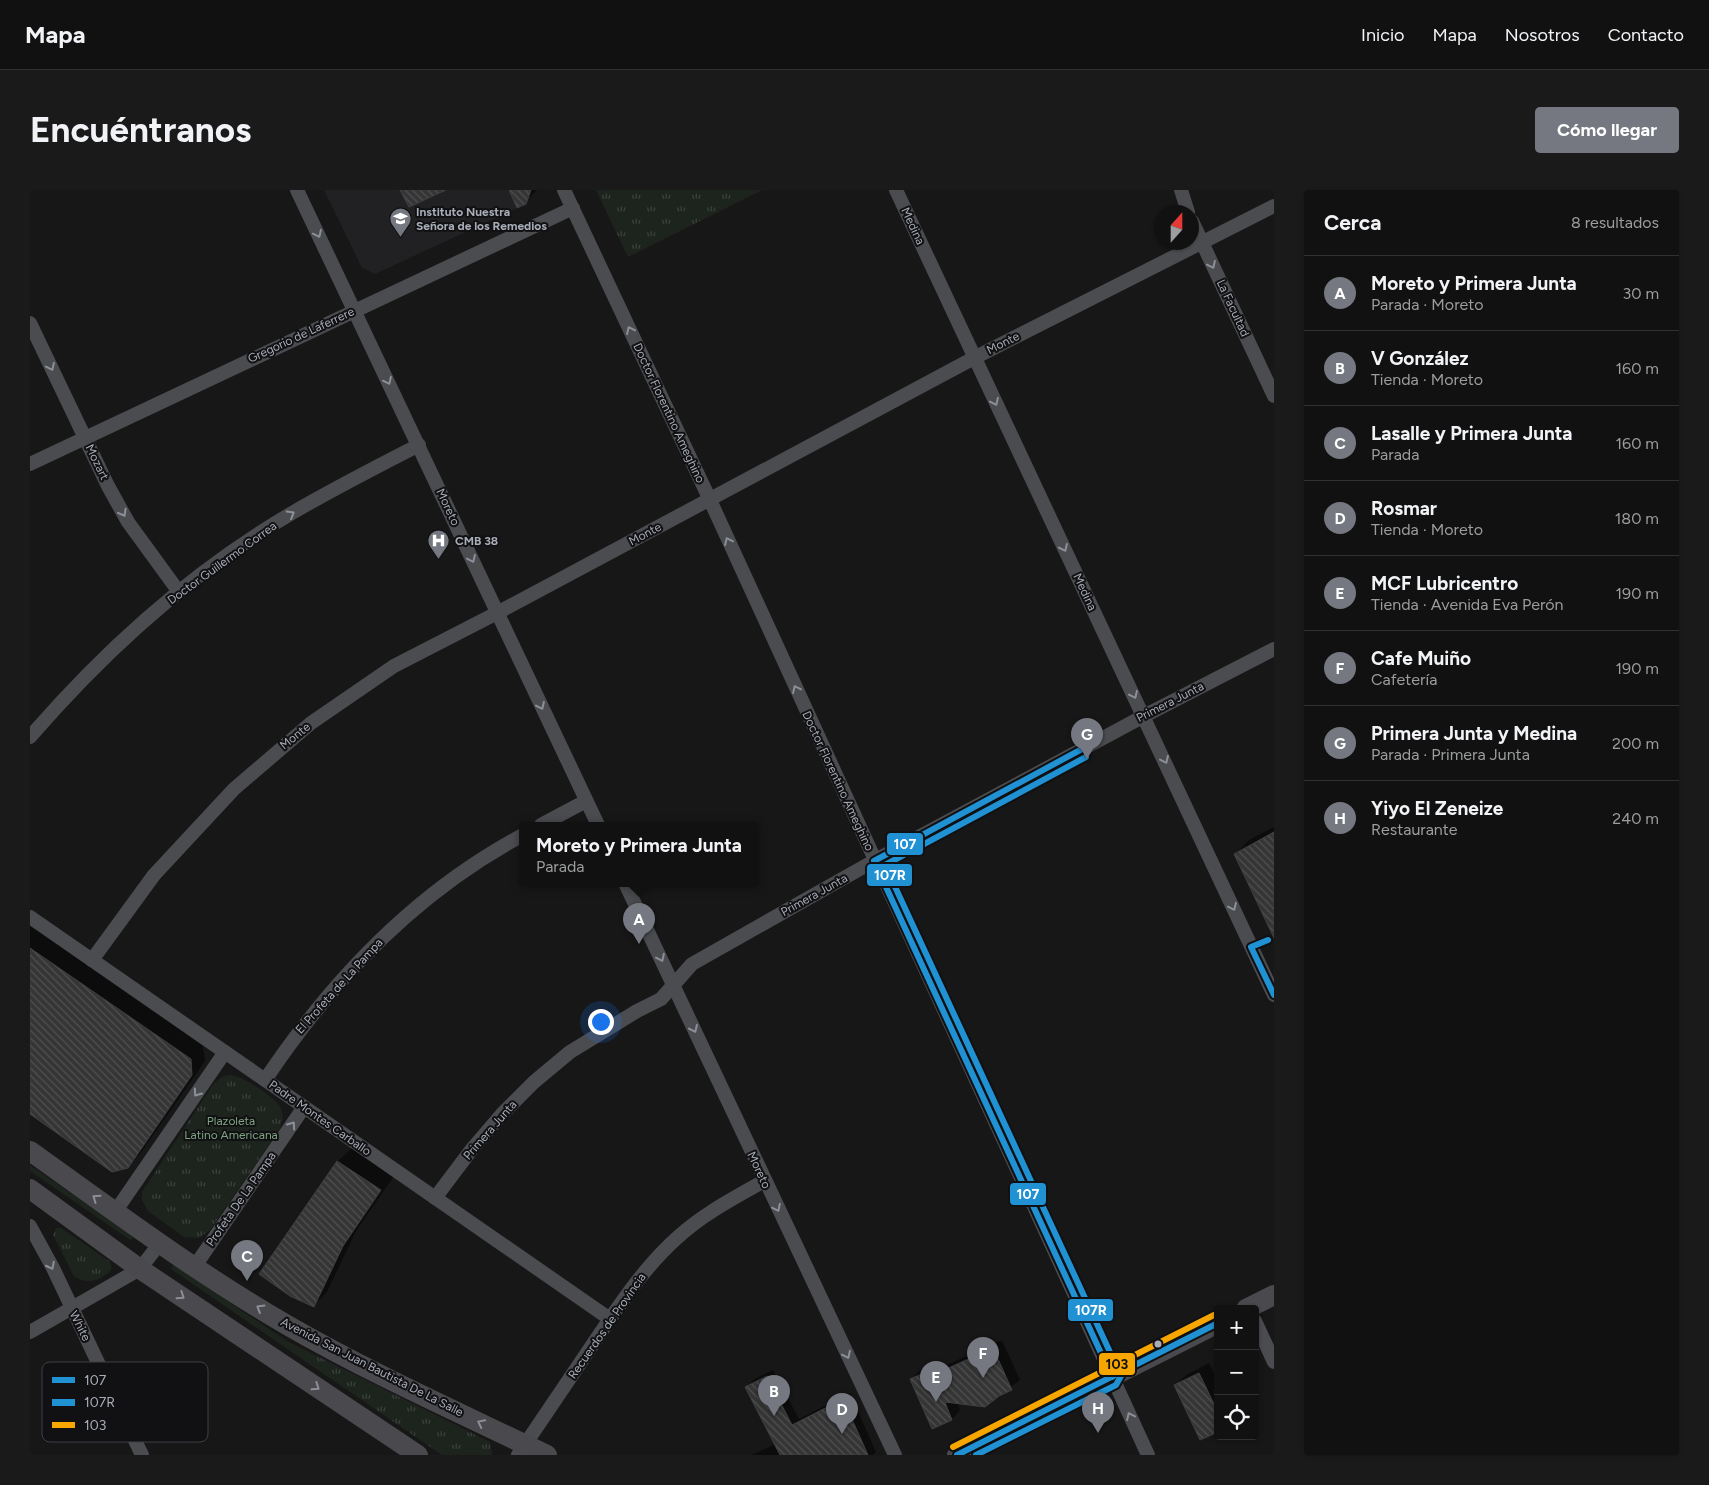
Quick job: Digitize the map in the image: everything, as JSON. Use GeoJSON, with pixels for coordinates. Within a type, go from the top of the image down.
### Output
{"type":"FeatureCollection","features":[{"type":"Feature","properties":{"kind":"street","name":"Moreto"},"geometry":{"type":"LineString","coordinates":[[297,190],[596,822]]}},
{"type":"Feature","properties":{"kind":"street","name":"Doctor Florentino Ameghino"},"geometry":{"type":"LineString","coordinates":[[564,190],[710,500],[1148,1455]]}},
{"type":"Feature","properties":{"kind":"street","name":"Medina"},"geometry":{"type":"LineString","coordinates":[[896,190],[1274,994]]}},
{"type":"Feature","properties":{"kind":"street"},"geometry":{"type":"LineString","coordinates":[[1181,190],[1186,205]]}},
{"type":"Feature","properties":{"kind":"street","name":"Monte"},"geometry":{"type":"LineString","coordinates":[[92,960],[136,898],[175,850],[234,789],[280,747],[339,702],[394,666],[710,500],[974,358],[1274,206]]}},
{"type":"Feature","properties":{"kind":"street","name":"Gregorio de Laferrere"},"geometry":{"type":"LineString","coordinates":[[30,464],[573,208]]}},
{"type":"Feature","properties":{"kind":"street","name":"La Facultad"},"geometry":{"type":"LineString","coordinates":[[1199,235],[1274,396]]}},
{"type":"Feature","properties":{"kind":"street","name":"Mozart"},"geometry":{"type":"LineString","coordinates":[[30,323],[128,522],[179,592]]}},
{"type":"Feature","properties":{"kind":"street","name":"Doctor Guillermo Correa"},"geometry":{"type":"LineString","coordinates":[[30,737],[96,666],[179,592],[291,513],[419,445]]}},
{"type":"Feature","properties":{"kind":"street","name":"Primera Junta"},"geometry":{"type":"LineString","coordinates":[[435,1198],[484,1135],[534,1082],[570,1052],[661,999],[692,964],[874,860],[1274,649]]}},
{"type":"Feature","properties":{"kind":"street"},"geometry":{"type":"LineString","coordinates":[[547,822],[586,801]]}},
{"type":"Feature","properties":{"kind":"street","name":"El Profeta de La Pampa"},"geometry":{"type":"LineString","coordinates":[[264,1080],[296,1034],[318,1007],[384,936],[474,864],[519,837]]}},
{"type":"Feature","properties":{"kind":"street","name":"Moreto"},"geometry":{"type":"LineString","coordinates":[[627,887],[674,984],[764,1181],[895,1455]]}},
{"type":"Feature","properties":{"kind":"street","name":"Padre Montes Carballo"},"geometry":{"type":"LineString","coordinates":[[30,917],[610,1319]]}},
{"type":"Feature","properties":{"kind":"street"},"geometry":{"type":"LineString","coordinates":[[115,1212],[225,1052]]}},
{"type":"Feature","properties":{"kind":"street","name":"Profeta De La Pampa"},"geometry":{"type":"LineString","coordinates":[[194,1266],[304,1107]]}},
{"type":"Feature","properties":{"kind":"street","name":"Avenida San Juan Bautista De La Salle"},"geometry":{"type":"LineString","coordinates":[[30,1151],[160,1243],[279,1320],[522,1450],[546,1455]]}},
{"type":"Feature","properties":{"kind":"street","name":"Recuerdos de Provincia"},"geometry":{"type":"LineString","coordinates":[[522,1450],[633,1286],[678,1236],[726,1202],[764,1181]]}},
{"type":"Feature","properties":{"kind":"street"},"geometry":{"type":"LineString","coordinates":[[30,1190],[140,1269],[418,1455]]}},
{"type":"Feature","properties":{"kind":"street","name":"White"},"geometry":{"type":"LineString","coordinates":[[30,1226],[97,1362]]}},
{"type":"Feature","properties":{"kind":"street"},"geometry":{"type":"LineString","coordinates":[[30,1332],[140,1269],[160,1243]]}},
{"type":"Feature","properties":{"kind":"street"},"geometry":{"type":"LineString","coordinates":[[1259,1306],[1274,1295]]}},
{"type":"Feature","properties":{"kind":"street"},"geometry":{"type":"LineString","coordinates":[[957,1455],[1214,1325]]}},
{"type":"Feature","properties":{"kind":"street"},"geometry":{"type":"LineString","coordinates":[[1259,1331],[1274,1362]]}},
{"type":"Feature","properties":{"kind":"street","name":"White"},"geometry":{"type":"LineString","coordinates":[[136,1442],[142,1455]]}},
{"type":"Feature","properties":{"kind":"lane"},"geometry":{"type":"LineString","coordinates":[[1252,947],[1268,940]]}},
{"type":"Feature","properties":{"kind":"shaded area","name":"Instituto Nuestra Señora de los Remedios"},"geometry":{"type":"Polygon","coordinates":[[[324,190],[531,190],[526,204],[375,274],[362,268],[324,190]]]}},
{"type":"Feature","properties":{"kind":"green space"},"geometry":{"type":"Polygon","coordinates":[[[596,190],[762,190],[628,257],[596,190]]]}},
{"type":"Feature","properties":{"kind":"green space","name":"Plazoleta Latino Americana"},"geometry":{"type":"Polygon","coordinates":[[[230,1075],[250,1083],[265,1092],[277,1103],[282,1112],[281,1124],[279,1130],[210,1230],[199,1238],[184,1237],[148,1211],[142,1200],[142,1192],[214,1083],[224,1076],[230,1075]]]}},
{"type":"Feature","properties":{"kind":"green space"},"geometry":{"type":"Polygon","coordinates":[[[30,1165],[133,1236],[133,1238],[130,1240],[30,1171],[30,1165]]]}},
{"type":"Feature","properties":{"kind":"green space"},"geometry":{"type":"Polygon","coordinates":[[[56,1228],[61,1228],[109,1261],[111,1270],[98,1279],[89,1281],[74,1276],[53,1235],[56,1228]]]}},
{"type":"Feature","properties":{"kind":"green space"},"geometry":{"type":"Polygon","coordinates":[[[174,1265],[287,1341],[283,1346],[171,1269],[174,1265]]]}},
{"type":"Feature","properties":{"kind":"green space"},"geometry":{"type":"Polygon","coordinates":[[[287,1341],[490,1442],[492,1455],[442,1455],[283,1346],[287,1341]]]}},
{"type":"Feature","properties":{"kind":"building"},"geometry":{"type":"Polygon","coordinates":[[[400,190],[446,190],[409,207],[400,190]]]}},
{"type":"Feature","properties":{"kind":"building"},"geometry":{"type":"Polygon","coordinates":[[[509,190],[531,190],[526,204],[517,208],[509,190]]]}},
{"type":"Feature","properties":{"kind":"building"},"geometry":{"type":"Polygon","coordinates":[[[1274,832],[1274,938],[1234,854],[1274,832]]]}},
{"type":"Feature","properties":{"kind":"building"},"geometry":{"type":"Polygon","coordinates":[[[30,948],[191,1059],[192,1075],[128,1168],[112,1172],[30,1114],[30,948]]]}},
{"type":"Feature","properties":{"kind":"building"},"geometry":{"type":"Polygon","coordinates":[[[337,1161],[381,1190],[343,1246],[314,1307],[290,1296],[259,1274],[337,1161]]]}},
{"type":"Feature","properties":{"kind":"building"},"geometry":{"type":"Polygon","coordinates":[[[993,1348],[1012,1390],[999,1396],[985,1407],[945,1402],[952,1420],[932,1429],[910,1379],[931,1370],[933,1375],[993,1348]]]}},
{"type":"Feature","properties":{"kind":"building"},"geometry":{"type":"Polygon","coordinates":[[[1199,1373],[1214,1404],[1214,1434],[1200,1440],[1174,1385],[1199,1373]]]}},
{"type":"Feature","properties":{"kind":"building"},"geometry":{"type":"Polygon","coordinates":[[[767,1376],[792,1425],[843,1399],[868,1455],[780,1455],[745,1387],[767,1376]]]}},
{"type":"Feature","properties":{"kind":"transit line","name":"107"},"geometry":{"type":"LineString","coordinates":[[1082,749],[874,861],[1112,1377]]}},
{"type":"Feature","properties":{"kind":"transit line","name":"107R"},"geometry":{"type":"LineString","coordinates":[[976,1455],[1116,1385],[1121,1376],[885,865],[1086,757]]}},
{"type":"Feature","properties":{"kind":"transit line","name":"107"},"geometry":{"type":"LineString","coordinates":[[1268,940],[1251,947],[1274,995]]}},
{"type":"Feature","properties":{"kind":"transit line","name":"103"},"geometry":{"type":"LineString","coordinates":[[953,1447],[1214,1315]]}},
{"type":"Feature","properties":{"kind":"transit line","name":"107"},"geometry":{"type":"LineString","coordinates":[[957,1455],[1214,1325]]}},
{"type":"Feature","properties":{"kind":"place","name":"Instituto Nuestra Señora de los Remedios"},"geometry":{"type":"Point","coordinates":[400,238]}},
{"type":"Feature","properties":{"kind":"place","name":"CMB 38"},"geometry":{"type":"Point","coordinates":[439,560]}},
{"type":"Feature","properties":{"kind":"place","name":"Primera Junta y Medina"},"geometry":{"type":"Point","coordinates":[1087,759]}},
{"type":"Feature","properties":{"kind":"place","name":"Moreto y Primera Junta"},"geometry":{"type":"Point","coordinates":[639,944]}},
{"type":"Feature","properties":{"kind":"place","name":"Lasalle y Primera Junta"},"geometry":{"type":"Point","coordinates":[247,1281]}},
{"type":"Feature","properties":{"kind":"place","name":"Cafe Muiño"},"geometry":{"type":"Point","coordinates":[983,1378]}},
{"type":"Feature","properties":{"kind":"place","name":"MCF Lubricentro"},"geometry":{"type":"Point","coordinates":[936,1402]}},
{"type":"Feature","properties":{"kind":"place","name":"V González"},"geometry":{"type":"Point","coordinates":[774,1416]}},
{"type":"Feature","properties":{"kind":"place","name":"Yiyo El Zeneize"},"geometry":{"type":"Point","coordinates":[1098,1433]}},
{"type":"Feature","properties":{"kind":"place","name":"Rosmar"},"geometry":{"type":"Point","coordinates":[842,1434]}}]}
